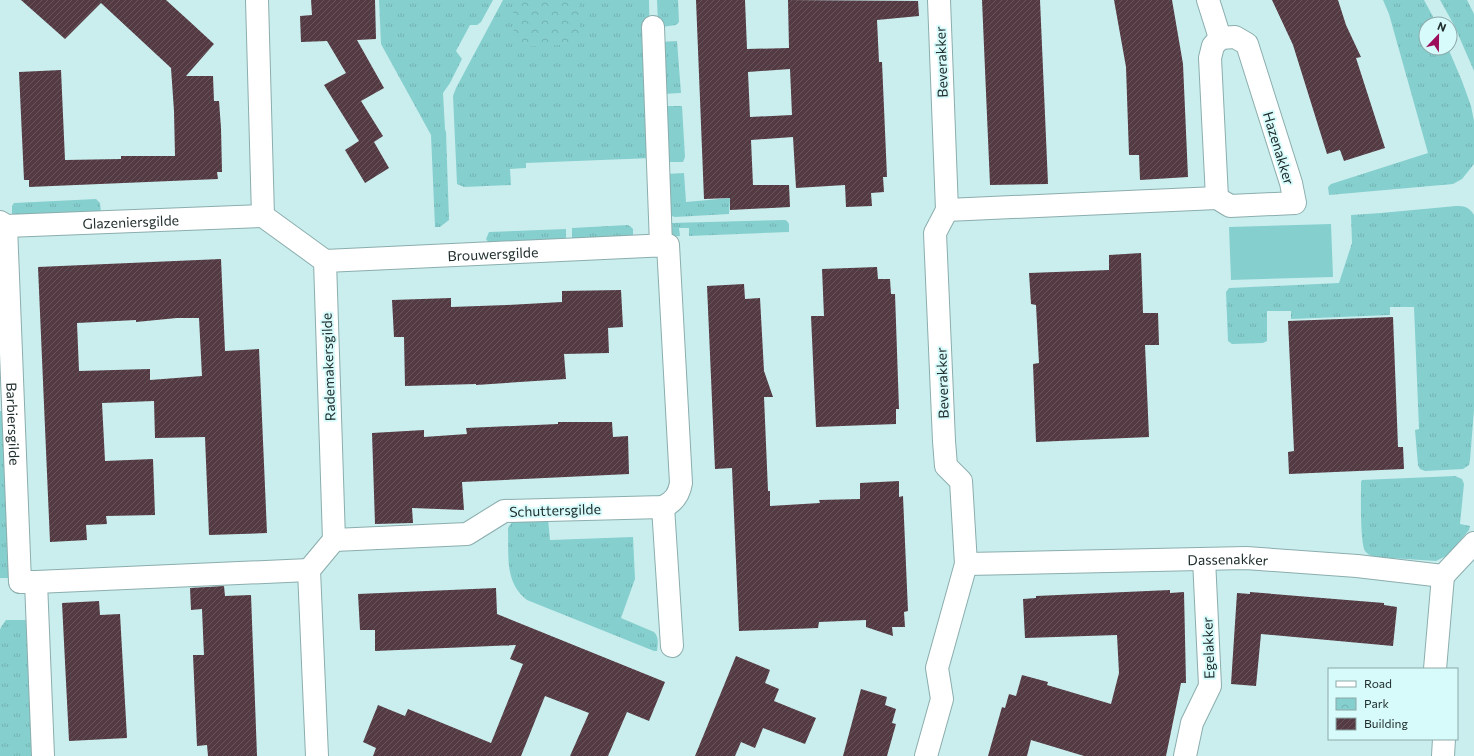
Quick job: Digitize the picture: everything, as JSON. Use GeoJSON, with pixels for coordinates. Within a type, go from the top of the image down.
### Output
{"type":"FeatureCollection","features":[{"type":"Feature","properties":{"kind":"street"},"geometry":{"type":"LineString","coordinates":[[258,0],[263,216],[325,261]]}},
{"type":"Feature","properties":{"kind":"street","name":"Beverakker"},"geometry":{"type":"LineString","coordinates":[[926,756],[942,699],[937,668],[966,564],[961,481],[946,466],[935,233],[947,210],[939,0]]}},
{"type":"Feature","properties":{"kind":"street"},"geometry":{"type":"LineString","coordinates":[[1208,0],[1220,38],[1213,46],[1210,58],[1216,198]]}},
{"type":"Feature","properties":{"kind":"street"},"geometry":{"type":"LineString","coordinates":[[653,27],[665,245],[681,483],[679,492],[675,499],[670,504],[663,507],[672,646]]}},
{"type":"Feature","properties":{"kind":"street","name":"Hazenakker"},"geometry":{"type":"LineString","coordinates":[[947,210],[1216,198],[1230,206],[1295,203],[1291,183],[1247,44],[1234,37],[1220,38]]}},
{"type":"Feature","properties":{"kind":"street","name":"Glazeniersgilde"},"geometry":{"type":"LineString","coordinates":[[3,224],[263,216]]}},
{"type":"Feature","properties":{"kind":"street","name":"Barbiersgilde"},"geometry":{"type":"LineString","coordinates":[[3,224],[20,582],[309,570]]}},
{"type":"Feature","properties":{"kind":"street","name":"Brouwersgilde"},"geometry":{"type":"LineString","coordinates":[[325,261],[665,245]]}},
{"type":"Feature","properties":{"kind":"street","name":"Rademakersgilde"},"geometry":{"type":"LineString","coordinates":[[325,261],[334,540]]}},
{"type":"Feature","properties":{"kind":"street","name":"Schuttersgilde"},"geometry":{"type":"LineString","coordinates":[[334,540],[468,534],[504,511],[663,507]]}},
{"type":"Feature","properties":{"kind":"street"},"geometry":{"type":"LineString","coordinates":[[317,756],[309,570],[334,540]]}},
{"type":"Feature","properties":{"kind":"street"},"geometry":{"type":"LineString","coordinates":[[1435,668],[1443,576],[1474,543]]}},
{"type":"Feature","properties":{"kind":"street","name":"Egelakker"},"geometry":{"type":"LineString","coordinates":[[1185,756],[1192,723],[1210,686],[1204,559]]}},
{"type":"Feature","properties":{"kind":"street","name":"Dassenakker"},"geometry":{"type":"LineString","coordinates":[[966,564],[1253,559],[1357,566],[1443,576]]}},
{"type":"Feature","properties":{"kind":"street"},"geometry":{"type":"LineString","coordinates":[[36,582],[43,756]]}},
{"type":"Feature","properties":{"kind":"street"},"geometry":{"type":"LineString","coordinates":[[1443,756],[1444,740]]}},
{"type":"Feature","properties":{"kind":"green space"},"geometry":{"type":"Polygon","coordinates":[[[379,0],[493,0],[481,22],[477,25],[470,25],[456,51],[462,59],[450,83],[443,93],[449,220],[440,227],[435,227],[431,135],[381,44],[379,0]]]}},
{"type":"Feature","properties":{"kind":"green space"},"geometry":{"type":"Polygon","coordinates":[[[503,0],[649,0],[652,158],[526,163],[526,168],[510,169],[511,185],[464,187],[457,184],[453,96],[503,0]]]}},
{"type":"Feature","properties":{"kind":"green space"},"geometry":{"type":"Polygon","coordinates":[[[513,0],[579,0],[580,44],[514,47],[513,0]]]}},
{"type":"Feature","properties":{"kind":"green space"},"geometry":{"type":"Polygon","coordinates":[[[657,0],[678,0],[679,22],[676,25],[662,27],[658,23],[657,0]]]}},
{"type":"Feature","properties":{"kind":"green space"},"geometry":{"type":"Polygon","coordinates":[[[1383,0],[1424,0],[1433,16],[1418,16],[1418,56],[1451,56],[1471,106],[1474,121],[1474,164],[1462,179],[1453,184],[1329,195],[1328,187],[1331,184],[1428,153],[1389,14],[1383,0]]]}},
{"type":"Feature","properties":{"kind":"green space"},"geometry":{"type":"Polygon","coordinates":[[[1440,0],[1467,0],[1474,14],[1474,71],[1458,34],[1458,16],[1449,16],[1440,0]]]}},
{"type":"Feature","properties":{"kind":"green space"},"geometry":{"type":"Polygon","coordinates":[[[677,41],[681,93],[663,94],[660,42],[677,41]]]}},
{"type":"Feature","properties":{"kind":"green space"},"geometry":{"type":"Polygon","coordinates":[[[662,106],[682,106],[685,157],[683,162],[667,162],[662,106]]]}},
{"type":"Feature","properties":{"kind":"green space"},"geometry":{"type":"Polygon","coordinates":[[[684,173],[686,202],[730,198],[729,214],[675,217],[668,215],[667,174],[684,173]]]}},
{"type":"Feature","properties":{"kind":"green space"},"geometry":{"type":"Polygon","coordinates":[[[96,199],[100,203],[101,213],[12,217],[12,206],[14,203],[96,199]]]}},
{"type":"Feature","properties":{"kind":"green space"},"geometry":{"type":"Polygon","coordinates":[[[1462,206],[1470,210],[1474,215],[1474,410],[1470,460],[1469,465],[1463,469],[1425,471],[1420,469],[1418,465],[1415,430],[1419,429],[1414,307],[1390,307],[1390,315],[1291,319],[1291,311],[1267,311],[1267,341],[1263,343],[1232,344],[1228,341],[1226,292],[1229,288],[1339,283],[1352,243],[1351,215],[1462,206]]]}},
{"type":"Feature","properties":{"kind":"green space"},"geometry":{"type":"Polygon","coordinates":[[[785,220],[789,224],[789,232],[689,236],[689,228],[679,228],[680,236],[666,237],[671,223],[785,220]]]}},
{"type":"Feature","properties":{"kind":"green space"},"geometry":{"type":"Polygon","coordinates":[[[1331,224],[1333,277],[1231,280],[1229,227],[1331,224]]]}},
{"type":"Feature","properties":{"kind":"green space"},"geometry":{"type":"Polygon","coordinates":[[[628,225],[633,229],[633,236],[572,240],[572,228],[628,225]]]}},
{"type":"Feature","properties":{"kind":"green space"},"geometry":{"type":"Polygon","coordinates":[[[566,229],[566,240],[489,243],[486,239],[489,232],[566,229]]]}},
{"type":"Feature","properties":{"kind":"green space"},"geometry":{"type":"Polygon","coordinates":[[[0,411],[7,412],[11,575],[8,578],[0,578],[0,411]]]}},
{"type":"Feature","properties":{"kind":"green space"},"geometry":{"type":"Polygon","coordinates":[[[1455,476],[1462,479],[1464,484],[1460,524],[1470,526],[1469,530],[1448,555],[1436,561],[1376,557],[1365,551],[1363,546],[1361,507],[1362,480],[1455,476]]]}},
{"type":"Feature","properties":{"kind":"green space"},"geometry":{"type":"Polygon","coordinates":[[[548,519],[550,540],[633,537],[635,579],[621,618],[654,632],[658,643],[657,651],[527,600],[520,593],[514,585],[509,567],[508,528],[512,522],[516,521],[548,519]]]}},
{"type":"Feature","properties":{"kind":"green space"},"geometry":{"type":"Polygon","coordinates":[[[6,620],[28,620],[36,756],[0,756],[0,630],[6,620]]]}},
{"type":"Feature","properties":{"kind":"building"},"geometry":{"type":"Polygon","coordinates":[[[21,0],[166,0],[214,44],[186,76],[213,76],[214,101],[219,101],[221,128],[222,172],[217,172],[218,179],[29,187],[29,180],[24,180],[19,72],[61,70],[65,160],[121,159],[121,156],[175,156],[174,111],[171,68],[101,3],[65,39],[21,0]]]}},
{"type":"Feature","properties":{"kind":"building"},"geometry":{"type":"Polygon","coordinates":[[[311,0],[375,0],[376,39],[357,40],[384,88],[361,101],[383,136],[374,142],[389,168],[365,183],[345,150],[359,141],[324,85],[346,73],[327,41],[301,42],[300,16],[312,15],[311,0]]]}},
{"type":"Feature","properties":{"kind":"building"},"geometry":{"type":"Polygon","coordinates":[[[696,0],[745,0],[747,49],[789,48],[788,0],[918,1],[919,16],[877,20],[879,62],[882,62],[887,177],[883,177],[884,192],[871,193],[872,206],[846,207],[845,185],[796,188],[793,137],[751,140],[753,185],[789,185],[790,207],[730,210],[730,198],[704,199],[696,0]],[[790,69],[748,72],[750,117],[792,115],[790,69]]]}},
{"type":"Feature","properties":{"kind":"building"},"geometry":{"type":"Polygon","coordinates":[[[982,0],[1040,0],[1048,184],[990,185],[982,0]]]}},
{"type":"Feature","properties":{"kind":"building"},"geometry":{"type":"Polygon","coordinates":[[[1114,0],[1172,0],[1183,64],[1188,177],[1140,180],[1139,155],[1129,155],[1126,67],[1114,0]]]}},
{"type":"Feature","properties":{"kind":"building"},"geometry":{"type":"Polygon","coordinates":[[[1272,0],[1338,0],[1346,25],[1361,57],[1356,58],[1385,148],[1344,161],[1340,150],[1327,154],[1293,45],[1272,0]]]}},
{"type":"Feature","properties":{"kind":"building"},"geometry":{"type":"Polygon","coordinates":[[[1141,253],[1143,313],[1158,313],[1159,345],[1145,345],[1149,437],[1036,442],[1033,364],[1039,363],[1036,305],[1031,304],[1029,273],[1109,270],[1109,255],[1141,253]]]}},
{"type":"Feature","properties":{"kind":"building"},"geometry":{"type":"Polygon","coordinates":[[[221,259],[225,351],[259,349],[267,533],[209,535],[205,437],[155,438],[154,401],[102,403],[105,461],[153,459],[155,515],[106,516],[107,524],[86,525],[87,540],[50,542],[38,267],[221,259]],[[177,318],[136,322],[136,320],[77,323],[79,371],[150,369],[150,380],[202,376],[199,318],[177,318]]]}},
{"type":"Feature","properties":{"kind":"building"},"geometry":{"type":"Polygon","coordinates":[[[877,267],[878,279],[890,279],[891,294],[895,294],[899,409],[896,409],[896,424],[816,427],[811,316],[824,316],[822,269],[877,267]]]}},
{"type":"Feature","properties":{"kind":"building"},"geometry":{"type":"Polygon","coordinates":[[[744,284],[745,299],[760,298],[764,371],[773,397],[764,397],[770,506],[820,503],[819,500],[860,499],[860,483],[899,481],[899,497],[903,496],[908,611],[904,612],[905,627],[892,627],[893,636],[866,627],[866,620],[819,622],[818,628],[739,631],[732,468],[715,469],[707,286],[744,284]]]}},
{"type":"Feature","properties":{"kind":"building"},"geometry":{"type":"Polygon","coordinates":[[[621,290],[623,327],[608,328],[609,353],[564,354],[566,379],[476,385],[405,386],[404,337],[394,337],[392,300],[451,298],[451,307],[507,305],[562,302],[562,291],[621,290]]]}},
{"type":"Feature","properties":{"kind":"building"},"geometry":{"type":"Polygon","coordinates":[[[1393,317],[1398,447],[1403,447],[1404,469],[1289,474],[1288,452],[1294,451],[1288,321],[1393,317]]]}},
{"type":"Feature","properties":{"kind":"building"},"geometry":{"type":"Polygon","coordinates":[[[558,422],[612,422],[613,437],[628,436],[629,474],[462,482],[464,510],[412,508],[413,523],[375,524],[372,433],[424,430],[424,437],[467,434],[466,428],[558,424],[558,422]]]}},
{"type":"Feature","properties":{"kind":"building"},"geometry":{"type":"Polygon","coordinates":[[[224,586],[225,596],[251,595],[257,756],[208,756],[207,745],[197,746],[193,655],[204,655],[202,609],[191,610],[190,588],[224,586]]]}},
{"type":"Feature","properties":{"kind":"building"},"geometry":{"type":"Polygon","coordinates":[[[496,588],[497,614],[665,682],[649,721],[627,712],[608,756],[570,756],[589,713],[545,696],[521,756],[373,756],[376,748],[363,742],[378,705],[405,716],[408,709],[491,743],[523,664],[510,659],[516,645],[375,651],[375,630],[360,630],[358,594],[496,588]]]}},
{"type":"Feature","properties":{"kind":"building"},"geometry":{"type":"Polygon","coordinates":[[[1170,590],[1170,593],[1184,592],[1186,683],[1181,683],[1166,756],[1084,756],[1031,740],[1027,756],[988,756],[1002,707],[1005,708],[1009,694],[1016,696],[1022,675],[1048,682],[1047,685],[1111,704],[1119,673],[1117,635],[1025,638],[1023,599],[1036,598],[1036,596],[1170,590]]]}},
{"type":"Feature","properties":{"kind":"building"},"geometry":{"type":"Polygon","coordinates":[[[1250,592],[1384,603],[1384,605],[1397,607],[1393,646],[1261,634],[1256,686],[1231,684],[1237,593],[1250,594],[1250,592]]]}},
{"type":"Feature","properties":{"kind":"building"},"geometry":{"type":"Polygon","coordinates":[[[99,601],[100,615],[120,614],[127,738],[69,741],[62,603],[99,601]]]}},
{"type":"Feature","properties":{"kind":"building"},"geometry":{"type":"Polygon","coordinates":[[[736,656],[770,670],[765,683],[779,689],[774,701],[816,718],[805,744],[763,728],[755,748],[741,742],[735,756],[695,756],[736,656]]]}},
{"type":"Feature","properties":{"kind":"building"},"geometry":{"type":"Polygon","coordinates":[[[861,689],[887,697],[885,705],[896,709],[892,723],[896,724],[887,756],[843,756],[861,689]]]}}]}
